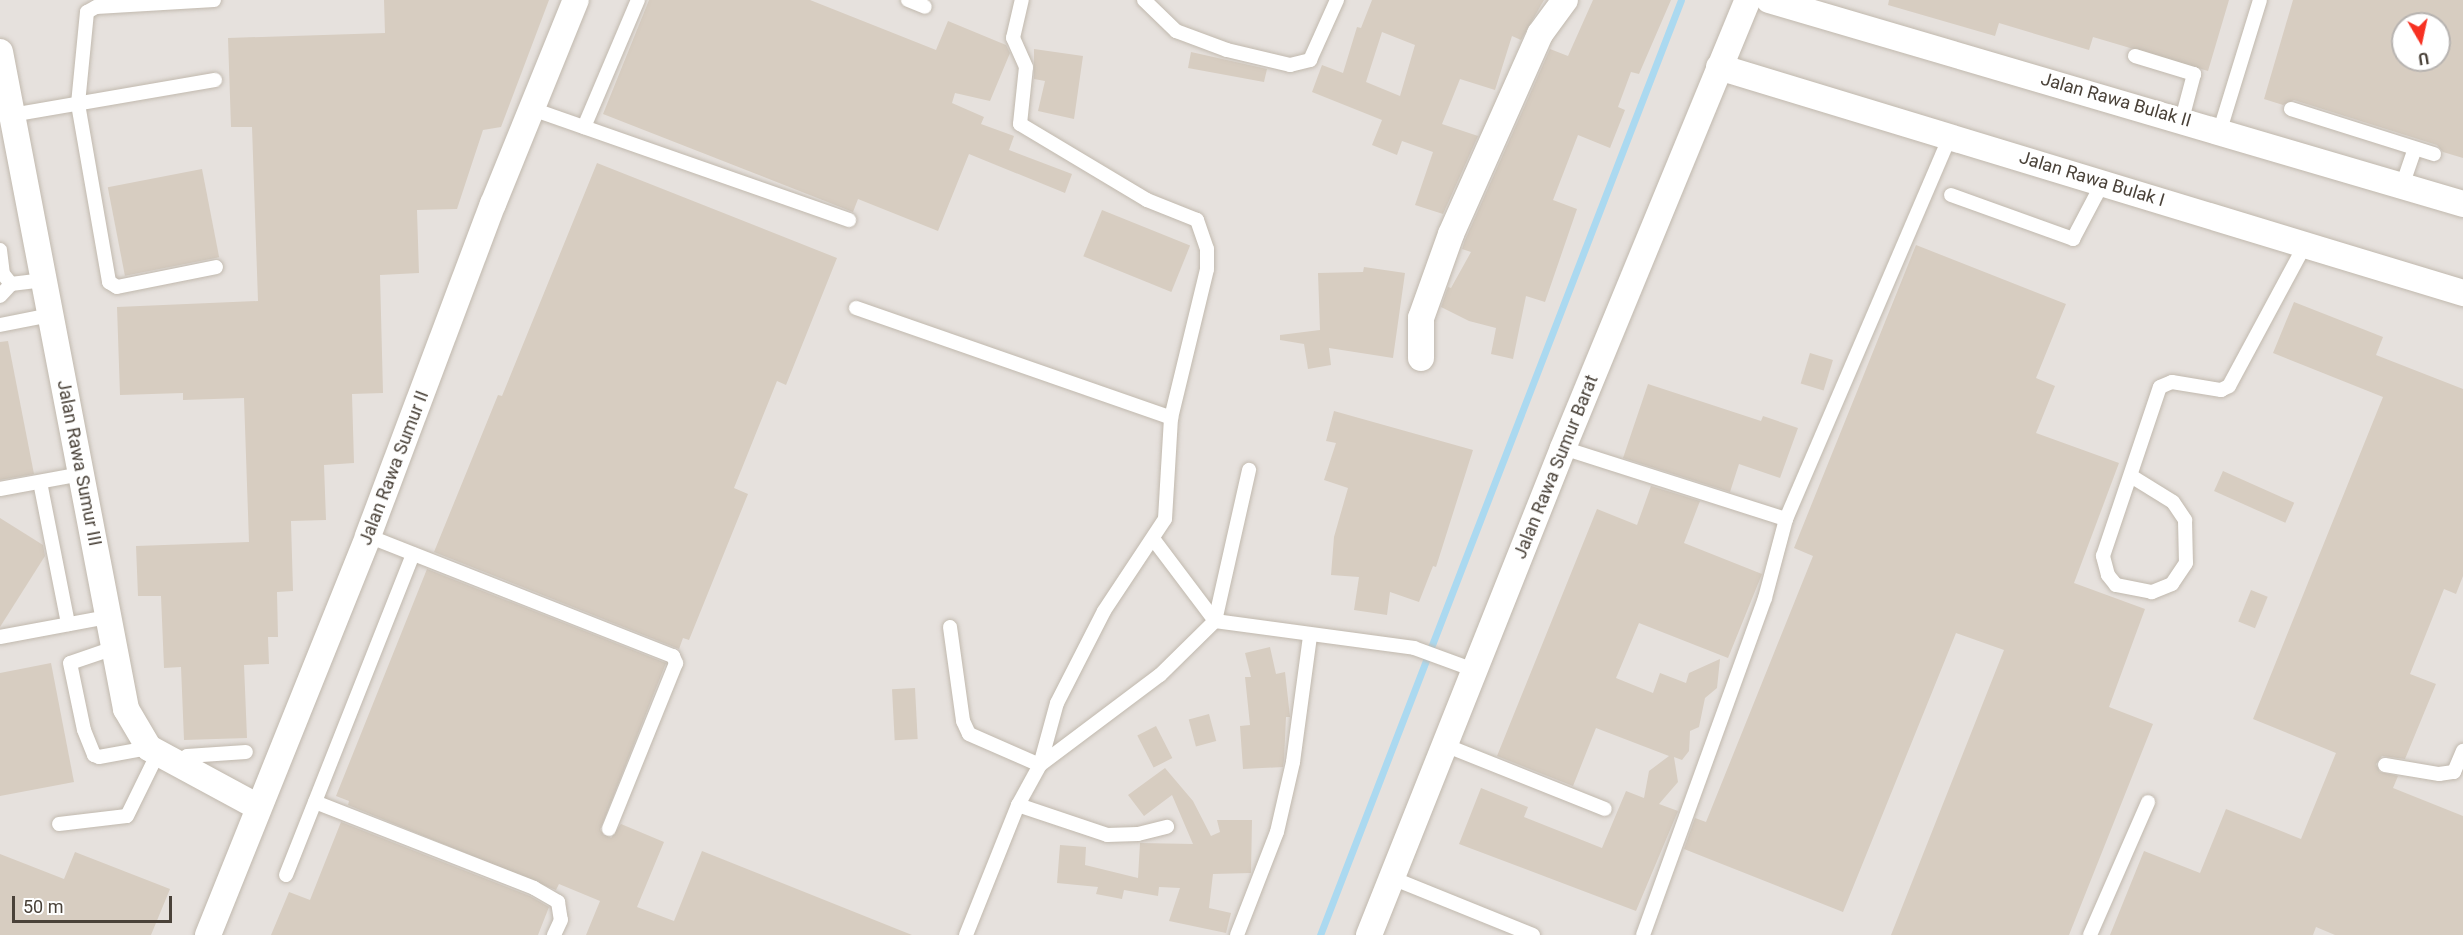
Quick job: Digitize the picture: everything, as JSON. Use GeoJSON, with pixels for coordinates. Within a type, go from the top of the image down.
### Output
{"type":"FeatureCollection","features":[{"type":"Feature","properties":{"kind":"street","name":"Jalan Rawa Sumur II"},"geometry":{"type":"LineString","coordinates":[[208,935],[368,536],[576,0]]}},
{"type":"Feature","properties":{"kind":"street"},"geometry":{"type":"LineString","coordinates":[[1421,358],[1421,318],[1452,234],[1539,34],[1565,0]]}},
{"type":"Feature","properties":{"kind":"street","name":"Jalan Rawa Sumur Barat"},"geometry":{"type":"LineString","coordinates":[[1369,935],[1563,448],[1748,0]]}},
{"type":"Feature","properties":{"kind":"street","name":"Jalan Rawa Bulak II"},"geometry":{"type":"LineString","coordinates":[[1769,0],[2220,130],[2463,204]]}},
{"type":"Feature","properties":{"kind":"street","name":"Jalan Rawa Sumur III"},"geometry":{"type":"LineString","coordinates":[[0,52],[126,709],[153,751]]}},
{"type":"Feature","properties":{"kind":"street","name":"Jalan Rawa Bulak I"},"geometry":{"type":"LineString","coordinates":[[1719,68],[2306,243],[2463,293]]}},
{"type":"Feature","properties":{"kind":"street"},"geometry":{"type":"LineString","coordinates":[[153,751],[258,807]]}},
{"type":"Feature","properties":{"kind":"lane"},"geometry":{"type":"LineString","coordinates":[[214,0],[96,7],[87,12],[78,104],[109,282],[117,287],[216,267]]}},
{"type":"Feature","properties":{"kind":"lane"},"geometry":{"type":"LineString","coordinates":[[584,127],[638,0]]}},
{"type":"Feature","properties":{"kind":"lane"},"geometry":{"type":"LineString","coordinates":[[908,0],[925,7]]}},
{"type":"Feature","properties":{"kind":"lane"},"geometry":{"type":"LineString","coordinates":[[966,935],[1018,805],[1040,765],[1057,703],[1104,611],[1154,540],[1165,519],[1171,418],[1177,381],[1204,291],[1207,249],[1197,220],[1147,200],[1020,123],[1026,67],[1013,38],[1022,0]]}},
{"type":"Feature","properties":{"kind":"lane"},"geometry":{"type":"LineString","coordinates":[[1144,0],[1176,31],[1227,50],[1290,65],[1310,60],[1337,0]]}},
{"type":"Feature","properties":{"kind":"lane"},"geometry":{"type":"LineString","coordinates":[[2220,130],[2260,0]]}},
{"type":"Feature","properties":{"kind":"lane"},"geometry":{"type":"LineString","coordinates":[[2135,57],[2194,74],[2182,119]]}},
{"type":"Feature","properties":{"kind":"lane"},"geometry":{"type":"LineString","coordinates":[[12,115],[215,80]]}},
{"type":"Feature","properties":{"kind":"lane"},"geometry":{"type":"LineString","coordinates":[[532,109],[849,220]]}},
{"type":"Feature","properties":{"kind":"lane"},"geometry":{"type":"LineString","coordinates":[[2291,110],[2434,154]]}},
{"type":"Feature","properties":{"kind":"lane"},"geometry":{"type":"LineString","coordinates":[[1644,935],[1764,598],[1786,519],[1950,136]]}},
{"type":"Feature","properties":{"kind":"lane"},"geometry":{"type":"LineString","coordinates":[[2403,186],[2415,149]]}},
{"type":"Feature","properties":{"kind":"lane"},"geometry":{"type":"LineString","coordinates":[[1951,195],[2073,239],[2103,182]]}},
{"type":"Feature","properties":{"kind":"lane"},"geometry":{"type":"LineString","coordinates":[[2131,476],[2173,502],[2185,520],[2186,563],[2172,584],[2152,592],[2116,585],[2108,575],[2103,556],[2160,387],[2172,382],[2221,390],[2229,386],[2306,243]]}},
{"type":"Feature","properties":{"kind":"lane"},"geometry":{"type":"LineString","coordinates":[[0,250],[3,274],[11,284]]}},
{"type":"Feature","properties":{"kind":"lane"},"geometry":{"type":"LineString","coordinates":[[0,296],[11,284],[44,280]]}},
{"type":"Feature","properties":{"kind":"lane"},"geometry":{"type":"LineString","coordinates":[[856,308],[1171,418]]}},
{"type":"Feature","properties":{"kind":"lane"},"geometry":{"type":"LineString","coordinates":[[0,326],[51,315]]}},
{"type":"Feature","properties":{"kind":"lane"},"geometry":{"type":"LineString","coordinates":[[1563,448],[1786,519]]}},
{"type":"Feature","properties":{"kind":"lane"},"geometry":{"type":"LineString","coordinates":[[1040,765],[1160,675],[1215,621],[1249,470]]}},
{"type":"Feature","properties":{"kind":"lane"},"geometry":{"type":"LineString","coordinates":[[0,489],[81,474]]}},
{"type":"Feature","properties":{"kind":"lane"},"geometry":{"type":"LineString","coordinates":[[40,482],[68,624]]}},
{"type":"Feature","properties":{"kind":"lane"},"geometry":{"type":"LineString","coordinates":[[368,536],[667,650],[673,656],[676,663],[609,829]]}},
{"type":"Feature","properties":{"kind":"lane"},"geometry":{"type":"LineString","coordinates":[[1154,540],[1215,621],[1310,637],[1414,648],[1474,670]]}},
{"type":"Feature","properties":{"kind":"lane"},"geometry":{"type":"LineString","coordinates":[[286,875],[414,554]]}},
{"type":"Feature","properties":{"kind":"lane"},"geometry":{"type":"LineString","coordinates":[[0,637],[108,616]]}},
{"type":"Feature","properties":{"kind":"lane"},"geometry":{"type":"LineString","coordinates":[[950,627],[963,721],[969,734],[1040,765]]}},
{"type":"Feature","properties":{"kind":"lane"},"geometry":{"type":"LineString","coordinates":[[1237,935],[1277,832],[1293,762],[1310,637]]}},
{"type":"Feature","properties":{"kind":"lane"},"geometry":{"type":"LineString","coordinates":[[59,824],[127,816],[153,751],[99,757],[94,755],[84,730],[70,663],[114,648]]}},
{"type":"Feature","properties":{"kind":"lane"},"geometry":{"type":"LineString","coordinates":[[1445,745],[1605,809]]}},
{"type":"Feature","properties":{"kind":"lane"},"geometry":{"type":"LineString","coordinates":[[2385,765],[2454,772],[2463,751]]}},
{"type":"Feature","properties":{"kind":"lane"},"geometry":{"type":"LineString","coordinates":[[182,766],[187,756],[246,752]]}},
{"type":"Feature","properties":{"kind":"lane"},"geometry":{"type":"LineString","coordinates":[[315,802],[534,888],[558,902],[561,920],[554,935]]}},
{"type":"Feature","properties":{"kind":"lane"},"geometry":{"type":"LineString","coordinates":[[2090,935],[2148,802]]}},
{"type":"Feature","properties":{"kind":"lane"},"geometry":{"type":"LineString","coordinates":[[1018,805],[1107,835],[1138,834],[1167,827]]}},
{"type":"Feature","properties":{"kind":"lane"},"geometry":{"type":"LineString","coordinates":[[1392,878],[1533,935]]}},
{"type":"Feature","properties":{"kind":"shaded area"},"geometry":{"type":"Polygon","coordinates":[[[0,0],[2463,0],[2463,935],[0,935],[0,0]]]}},
{"type":"Feature","properties":{"kind":"building"},"geometry":{"type":"Polygon","coordinates":[[[384,0],[549,0],[501,127],[483,130],[457,209],[417,210],[419,273],[380,275],[383,393],[352,394],[354,463],[324,465],[326,520],[291,521],[293,591],[277,592],[278,637],[268,637],[269,664],[244,665],[247,738],[184,740],[181,667],[164,668],[161,596],[138,596],[136,546],[249,542],[244,398],[183,400],[183,393],[120,395],[117,307],[258,301],[252,127],[231,127],[228,38],[385,33],[384,0]]]}},
{"type":"Feature","properties":{"kind":"building"},"geometry":{"type":"Polygon","coordinates":[[[649,0],[810,0],[936,50],[948,21],[1006,45],[1010,53],[990,101],[955,93],[952,103],[984,117],[981,124],[1014,136],[1009,150],[1072,174],[1065,193],[969,154],[938,231],[858,199],[853,212],[603,114],[649,0]]]}},
{"type":"Feature","properties":{"kind":"building"},"geometry":{"type":"Polygon","coordinates":[[[1372,0],[1544,0],[1521,40],[1512,36],[1495,90],[1460,79],[1442,124],[1478,136],[1443,214],[1415,205],[1433,152],[1402,141],[1397,155],[1372,145],[1382,120],[1312,92],[1322,65],[1343,73],[1357,27],[1361,28],[1372,0]],[[1382,32],[1366,82],[1400,96],[1415,45],[1382,32]]]}},
{"type":"Feature","properties":{"kind":"building"},"geometry":{"type":"Polygon","coordinates":[[[1593,0],[1671,0],[1639,74],[1631,72],[1618,107],[1625,110],[1610,148],[1578,135],[1553,200],[1577,209],[1545,302],[1526,296],[1513,359],[1491,354],[1496,328],[1469,321],[1441,307],[1448,287],[1451,288],[1471,252],[1462,249],[1465,240],[1550,49],[1568,56],[1593,0]]]}},
{"type":"Feature","properties":{"kind":"building"},"geometry":{"type":"Polygon","coordinates":[[[1889,0],[2229,0],[2208,71],[2093,37],[2089,50],[1999,23],[1995,36],[1888,5],[1889,0]]]}},
{"type":"Feature","properties":{"kind":"building"},"geometry":{"type":"Polygon","coordinates":[[[2293,0],[2463,0],[2463,158],[2443,152],[2437,145],[2294,100],[2283,105],[2264,99],[2293,0]]]}},
{"type":"Feature","properties":{"kind":"building"},"geometry":{"type":"Polygon","coordinates":[[[1034,49],[1083,56],[1074,119],[1038,111],[1045,81],[1034,79],[1034,49]]]}},
{"type":"Feature","properties":{"kind":"building"},"geometry":{"type":"Polygon","coordinates":[[[1191,52],[1267,69],[1264,82],[1188,68],[1191,52]]]}},
{"type":"Feature","properties":{"kind":"building"},"geometry":{"type":"Polygon","coordinates":[[[597,163],[837,258],[786,385],[777,381],[734,488],[748,494],[689,640],[683,638],[679,649],[434,552],[498,395],[502,396],[597,163]]]}},
{"type":"Feature","properties":{"kind":"building"},"geometry":{"type":"Polygon","coordinates":[[[202,169],[219,257],[125,276],[108,187],[202,169]]]}},
{"type":"Feature","properties":{"kind":"building"},"geometry":{"type":"Polygon","coordinates":[[[1102,210],[1190,246],[1171,292],[1083,256],[1102,210]]]}},
{"type":"Feature","properties":{"kind":"building"},"geometry":{"type":"Polygon","coordinates":[[[1916,245],[2066,304],[2036,378],[2055,386],[2036,433],[2119,463],[2074,583],[2145,609],[2109,707],[2153,724],[2069,935],[1891,935],[2004,650],[1956,633],[1843,912],[1684,849],[1695,818],[1706,822],[1813,556],[1794,548],[1916,245]]]}},
{"type":"Feature","properties":{"kind":"building"},"geometry":{"type":"Polygon","coordinates":[[[1364,267],[1405,273],[1393,358],[1329,348],[1331,365],[1308,369],[1304,344],[1280,340],[1280,335],[1320,330],[1318,273],[1363,272],[1364,267]]]}},
{"type":"Feature","properties":{"kind":"building"},"geometry":{"type":"Polygon","coordinates":[[[2294,302],[2383,337],[2376,355],[2463,389],[2463,576],[2456,594],[2444,589],[2410,674],[2436,684],[2405,759],[2382,756],[2376,764],[2380,772],[2398,776],[2393,788],[2463,816],[2463,935],[2335,935],[2316,927],[2313,935],[2110,935],[2144,851],[2200,873],[2226,809],[2301,839],[2336,753],[2253,719],[2383,397],[2273,353],[2294,302]]]}},
{"type":"Feature","properties":{"kind":"building"},"geometry":{"type":"Polygon","coordinates":[[[8,341],[34,474],[0,480],[0,342],[8,341]]]}},
{"type":"Feature","properties":{"kind":"building"},"geometry":{"type":"Polygon","coordinates":[[[1810,353],[1833,360],[1824,391],[1801,384],[1810,353]]]}},
{"type":"Feature","properties":{"kind":"building"},"geometry":{"type":"Polygon","coordinates":[[[1648,384],[1761,421],[1763,416],[1798,428],[1780,478],[1739,464],[1730,492],[1623,458],[1648,384]]]}},
{"type":"Feature","properties":{"kind":"building"},"geometry":{"type":"Polygon","coordinates":[[[1334,411],[1473,450],[1436,567],[1433,566],[1419,602],[1390,592],[1387,615],[1354,610],[1359,577],[1331,575],[1334,537],[1348,488],[1324,480],[1336,443],[1326,441],[1334,411]]]}},
{"type":"Feature","properties":{"kind":"building"},"geometry":{"type":"Polygon","coordinates":[[[2223,471],[2294,503],[2285,523],[2214,491],[2223,471]]]}},
{"type":"Feature","properties":{"kind":"building"},"geometry":{"type":"Polygon","coordinates":[[[1651,486],[1700,501],[1684,543],[1762,574],[1728,658],[1639,623],[1616,678],[1653,693],[1660,673],[1686,683],[1689,673],[1720,659],[1717,688],[1705,698],[1699,727],[1690,731],[1689,751],[1682,760],[1674,757],[1678,782],[1659,804],[1678,811],[1636,911],[1459,844],[1481,788],[1528,807],[1524,817],[1602,848],[1626,791],[1644,798],[1649,771],[1669,756],[1596,728],[1573,786],[1497,756],[1597,509],[1637,525],[1651,486]]]}},
{"type":"Feature","properties":{"kind":"building"},"geometry":{"type":"Polygon","coordinates":[[[0,518],[43,545],[45,556],[0,627],[0,518]]]}},
{"type":"Feature","properties":{"kind":"building"},"geometry":{"type":"Polygon","coordinates":[[[427,569],[666,663],[600,830],[611,838],[621,824],[664,842],[637,907],[674,921],[702,851],[912,935],[586,935],[600,901],[559,884],[556,890],[348,805],[349,801],[336,796],[427,569]]]}},
{"type":"Feature","properties":{"kind":"building"},"geometry":{"type":"Polygon","coordinates":[[[2251,590],[2268,597],[2255,628],[2238,622],[2251,590]]]}},
{"type":"Feature","properties":{"kind":"building"},"geometry":{"type":"Polygon","coordinates":[[[1270,647],[1276,674],[1285,672],[1290,717],[1286,717],[1283,767],[1243,769],[1240,726],[1250,725],[1245,677],[1251,677],[1245,653],[1270,647]]]}},
{"type":"Feature","properties":{"kind":"building"},"geometry":{"type":"Polygon","coordinates":[[[51,663],[74,782],[0,796],[0,673],[51,663]]]}},
{"type":"Feature","properties":{"kind":"building"},"geometry":{"type":"Polygon","coordinates":[[[915,688],[918,739],[895,740],[892,689],[915,688]]]}},
{"type":"Feature","properties":{"kind":"building"},"geometry":{"type":"Polygon","coordinates":[[[1209,714],[1216,741],[1196,746],[1189,719],[1209,714]]]}},
{"type":"Feature","properties":{"kind":"building"},"geometry":{"type":"Polygon","coordinates":[[[1156,726],[1172,758],[1154,768],[1137,736],[1156,726]]]}},
{"type":"Feature","properties":{"kind":"building"},"geometry":{"type":"Polygon","coordinates":[[[1165,768],[1193,801],[1211,836],[1220,832],[1217,820],[1252,820],[1251,873],[1213,874],[1209,908],[1231,913],[1226,933],[1169,921],[1180,888],[1159,887],[1158,896],[1124,890],[1122,899],[1096,894],[1098,887],[1057,883],[1060,845],[1086,847],[1085,865],[1138,878],[1140,843],[1193,844],[1172,795],[1144,816],[1128,795],[1165,768]]]}},
{"type":"Feature","properties":{"kind":"building"},"geometry":{"type":"Polygon","coordinates":[[[341,822],[530,896],[549,907],[538,935],[271,935],[289,892],[310,900],[341,822]]]}},
{"type":"Feature","properties":{"kind":"building"},"geometry":{"type":"Polygon","coordinates":[[[75,852],[170,889],[151,935],[0,935],[0,854],[64,879],[75,852]]]}},
{"type":"Feature","properties":{"kind":"waterway"},"geometry":{"type":"LineString","coordinates":[[1320,935],[1681,0]]}}]}
